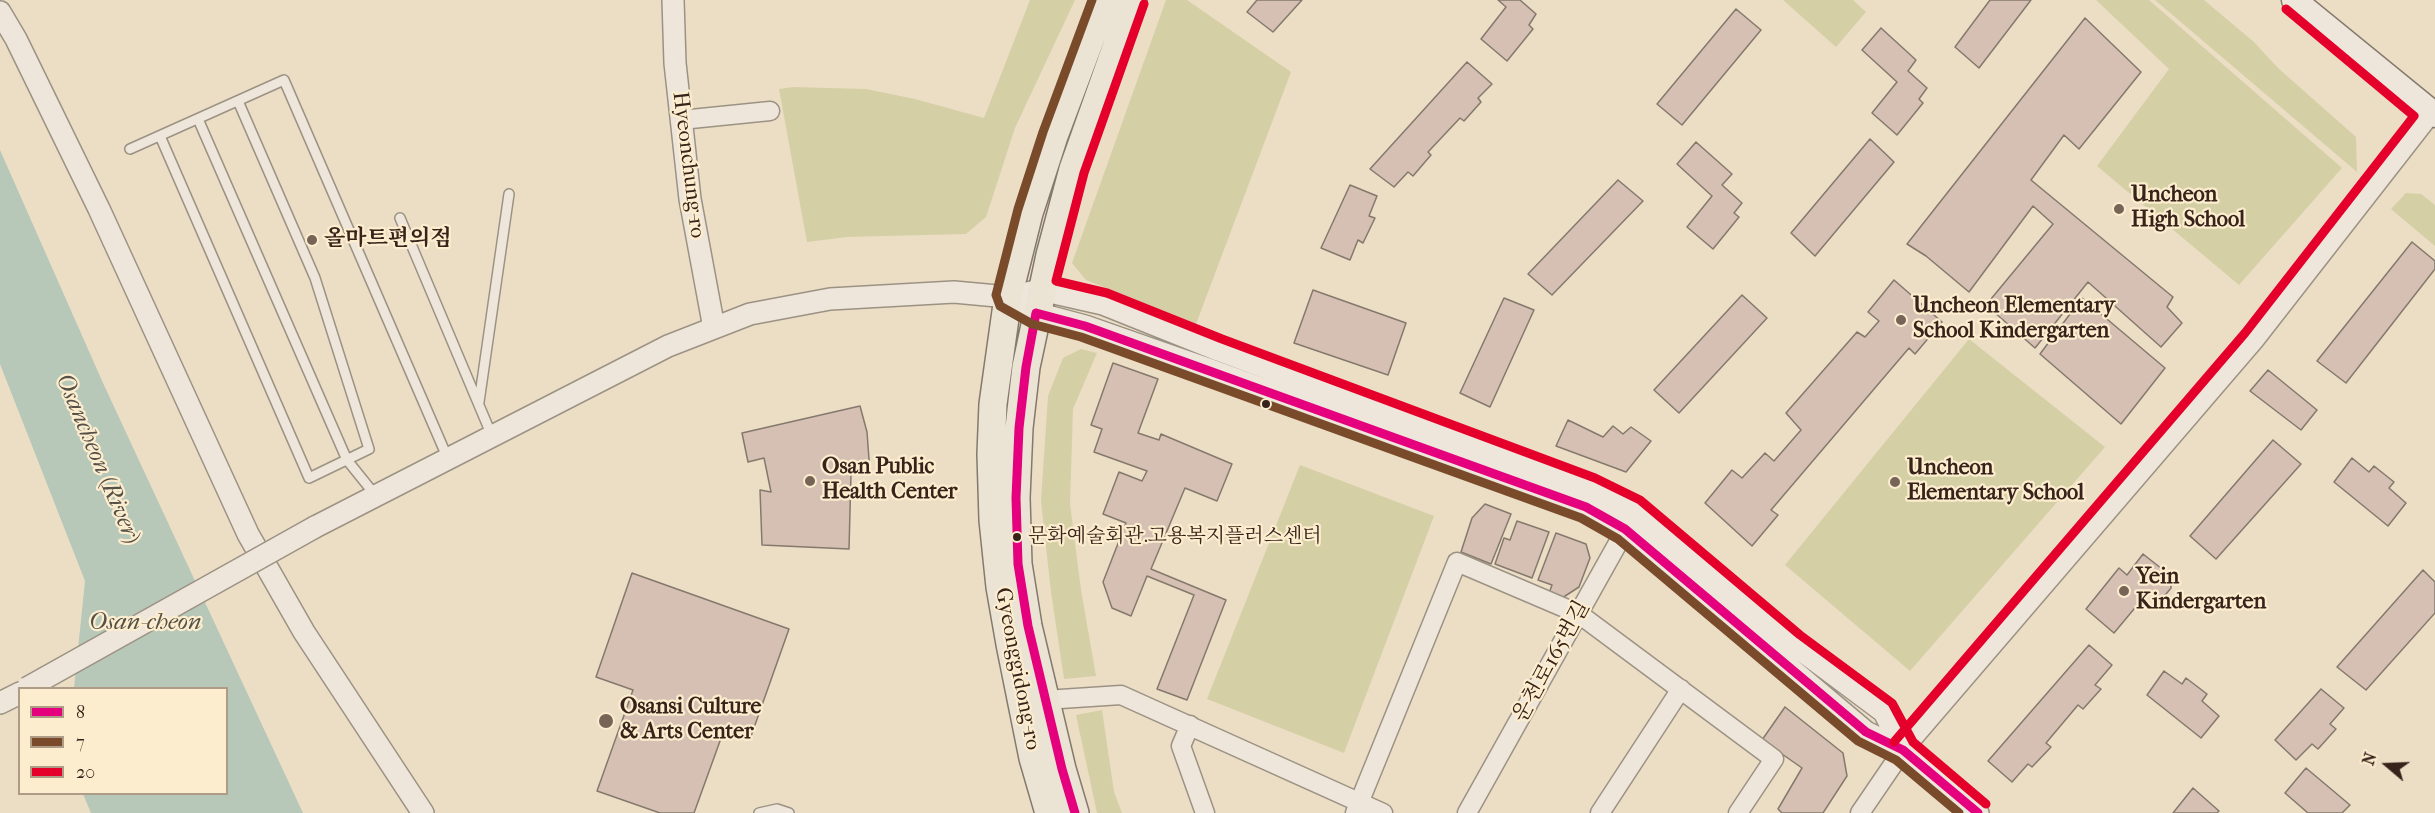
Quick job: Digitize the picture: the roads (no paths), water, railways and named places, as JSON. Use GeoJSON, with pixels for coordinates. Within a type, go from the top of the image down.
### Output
{"type":"FeatureCollection","features":[{"type":"Feature","properties":{"kind":"main road","name":"Gyeonggidong-ro"},"geometry":{"type":"LineString","coordinates":[[1049,813],[1033,758],[1010,644],[993,520],[990,454],[993,404],[1008,297],[1036,191],[1105,0]]}},
{"type":"Feature","properties":{"kind":"main road","name":"Gyeonggidong-ro"},"geometry":{"type":"LineString","coordinates":[[1075,813],[1028,626],[1018,564],[1016,498],[1019,428],[1026,367],[1039,301],[1073,169],[1133,0]]}},
{"type":"Feature","properties":{"kind":"main road"},"geometry":{"type":"LineString","coordinates":[[2294,0],[2434,117]]}},
{"type":"Feature","properties":{"kind":"street","name":"Hyeonchung-ro"},"geometry":{"type":"LineString","coordinates":[[673,0],[675,63],[690,199],[714,328]]}},
{"type":"Feature","properties":{"kind":"street"},"geometry":{"type":"LineString","coordinates":[[0,12],[16,39],[99,208],[248,534],[304,632],[423,813]]}},
{"type":"Feature","properties":{"kind":"street"},"geometry":{"type":"LineString","coordinates":[[681,120],[770,111]]}},
{"type":"Feature","properties":{"kind":"street"},"geometry":{"type":"LineString","coordinates":[[1860,813],[1903,750],[2254,341],[2434,117]]}},
{"type":"Feature","properties":{"kind":"street"},"geometry":{"type":"LineString","coordinates":[[29,687],[315,527],[668,346],[750,314],[830,299],[954,292],[1039,301],[1085,326],[1586,507],[1630,520],[1866,732],[1903,750],[1978,813]]}},
{"type":"Feature","properties":{"kind":"street","name":"운천로165번길"},"geometry":{"type":"LineString","coordinates":[[1467,813],[1630,520]]}},
{"type":"Feature","properties":{"kind":"street"},"geometry":{"type":"LineString","coordinates":[[1357,807],[1457,562],[1579,614],[1774,759],[1738,813]]}},
{"type":"Feature","properties":{"kind":"street"},"geometry":{"type":"LineString","coordinates":[[1600,813],[1681,689]]}},
{"type":"Feature","properties":{"kind":"street"},"geometry":{"type":"LineString","coordinates":[[0,704],[18,694]]}},
{"type":"Feature","properties":{"kind":"street"},"geometry":{"type":"LineString","coordinates":[[1045,700],[1121,694],[1190,725],[1357,807],[1383,813]]}},
{"type":"Feature","properties":{"kind":"street"},"geometry":{"type":"LineString","coordinates":[[1190,725],[1181,746],[1205,813]]}},
{"type":"Feature","properties":{"kind":"lane"},"geometry":{"type":"LineString","coordinates":[[130,149],[284,80],[448,459]]}},
{"type":"Feature","properties":{"kind":"lane"},"geometry":{"type":"LineString","coordinates":[[160,136],[309,478],[369,449],[315,278],[238,101]]}},
{"type":"Feature","properties":{"kind":"lane"},"geometry":{"type":"LineString","coordinates":[[198,119],[347,460],[376,496]]}},
{"type":"Feature","properties":{"kind":"lane"},"geometry":{"type":"LineString","coordinates":[[479,405],[509,194]]}},
{"type":"Feature","properties":{"kind":"lane"},"geometry":{"type":"LineString","coordinates":[[400,218],[492,436]]}},
{"type":"Feature","properties":{"kind":"lane"},"geometry":{"type":"LineString","coordinates":[[759,813],[777,808],[789,813]]}},
{"type":"Feature","properties":{"kind":"water","name":"Osan-cheon"},"geometry":{"type":"Polygon","coordinates":[[[0,150],[103,383],[303,813],[91,813],[83,795],[228,795],[228,687],[74,687],[85,581],[0,364],[0,150]]]}},
{"type":"Feature","properties":{"kind":"place","name":"Uncheon High School"},"geometry":{"type":"Point","coordinates":[2119,209]}},
{"type":"Feature","properties":{"kind":"place","name":"올마트편의점"},"geometry":{"type":"Point","coordinates":[312,240]}},
{"type":"Feature","properties":{"kind":"place","name":"Uncheon Elementary School Kindergarten"},"geometry":{"type":"Point","coordinates":[1901,320]}},
{"type":"Feature","properties":{"kind":"place","name":"Osan Public Health Center"},"geometry":{"type":"Point","coordinates":[810,481]}},
{"type":"Feature","properties":{"kind":"place","name":"Uncheon Elementary School"},"geometry":{"type":"Point","coordinates":[1895,482]}},
{"type":"Feature","properties":{"kind":"place","name":"문화예술회관.고용복지플러스센터"},"geometry":{"type":"Point","coordinates":[1017,537]}},
{"type":"Feature","properties":{"kind":"place","name":"Yein Kindergarten"},"geometry":{"type":"Point","coordinates":[2124,591]}},
{"type":"Feature","properties":{"kind":"place","name":"Osansi Culture & Arts Center"},"geometry":{"type":"Point","coordinates":[606,721]}},
{"type":"Feature","properties":{"kind":"water label","name":"Osancheon (River)"},"geometry":{"type":"Point","coordinates":[97,459]}}]}
